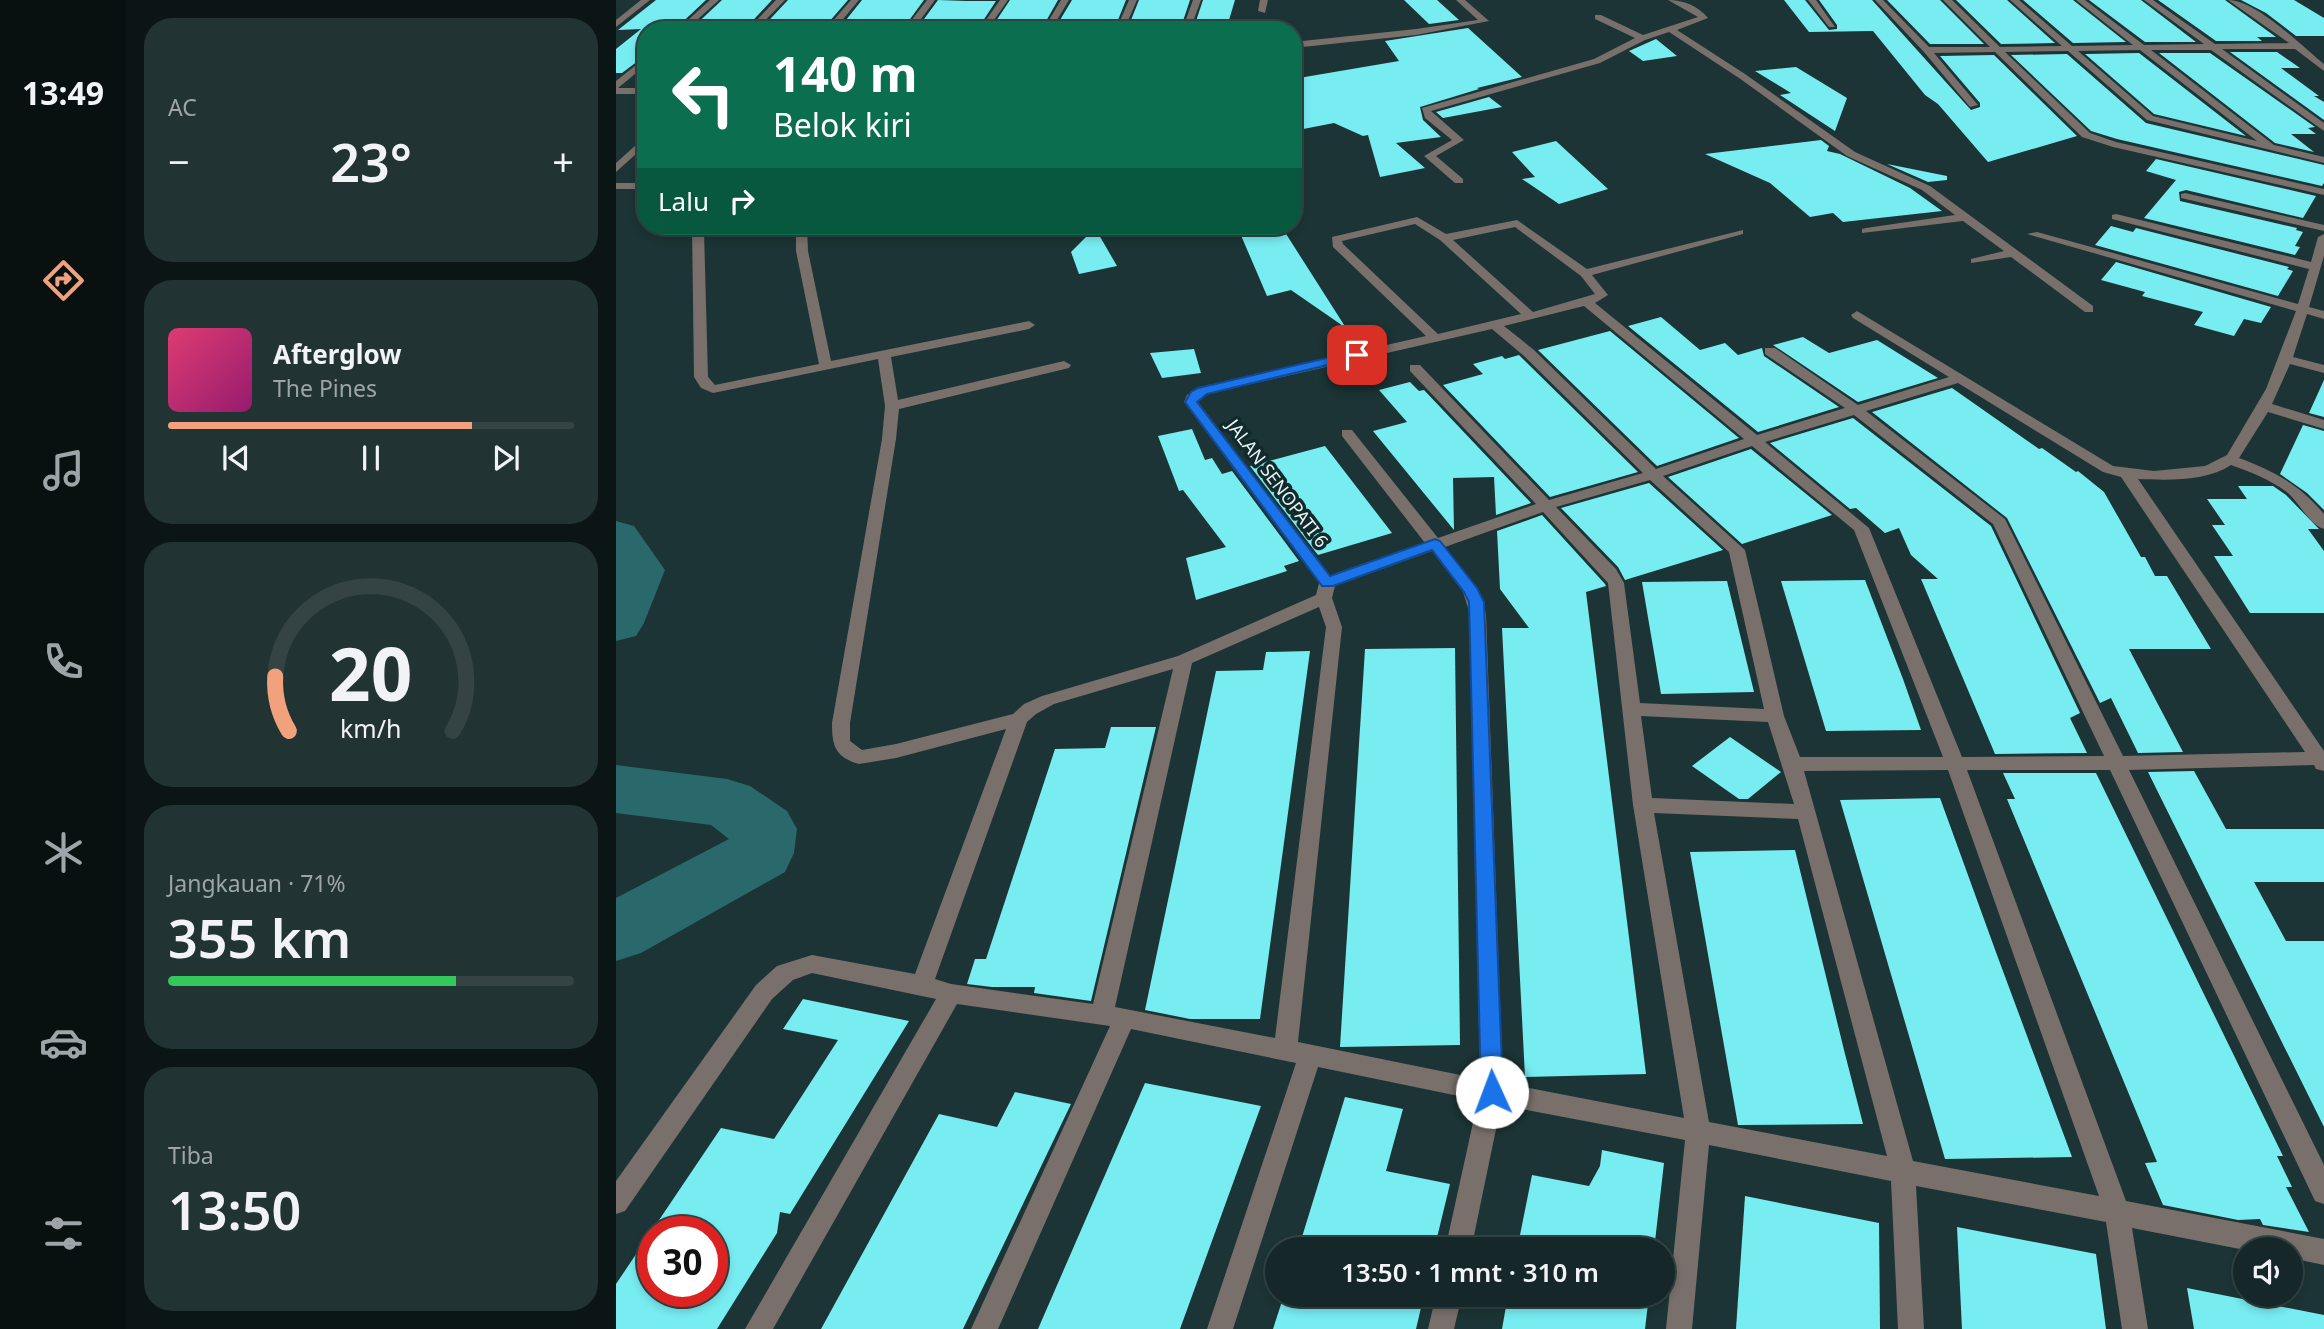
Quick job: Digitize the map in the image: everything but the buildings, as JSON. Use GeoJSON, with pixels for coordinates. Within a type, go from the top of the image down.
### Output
{"type":"FeatureCollection","features":[{"type":"Feature","properties":{"kind":"street"},"geometry":{"type":"LineString","coordinates":[[616,23],[646,0]]}},
{"type":"Feature","properties":{"kind":"street"},"geometry":{"type":"LineString","coordinates":[[691,21],[715,0]]}},
{"type":"Feature","properties":{"kind":"street"},"geometry":{"type":"LineString","coordinates":[[760,21],[781,0]]}},
{"type":"Feature","properties":{"kind":"street"},"geometry":{"type":"LineString","coordinates":[[837,21],[855,0]]}},
{"type":"Feature","properties":{"kind":"street"},"geometry":{"type":"LineString","coordinates":[[915,21],[931,0]]}},
{"type":"Feature","properties":{"kind":"street"},"geometry":{"type":"LineString","coordinates":[[989,21],[1004,0]]}},
{"type":"Feature","properties":{"kind":"street"},"geometry":{"type":"LineString","coordinates":[[1052,21],[1065,0]]}},
{"type":"Feature","properties":{"kind":"street"},"geometry":{"type":"LineString","coordinates":[[1124,21],[1133,0]]}},
{"type":"Feature","properties":{"kind":"street"},"geometry":{"type":"LineString","coordinates":[[1189,21],[1197,0]]}},
{"type":"Feature","properties":{"kind":"street"},"geometry":{"type":"LineString","coordinates":[[1262,11],[1264,0]]}},
{"type":"Feature","properties":{"kind":"street"},"geometry":{"type":"LineString","coordinates":[[1302,45],[1485,21],[1460,0]]}},
{"type":"Feature","properties":{"kind":"street"},"geometry":{"type":"LineString","coordinates":[[1459,181],[1429,156],[1459,140],[1427,116],[1425,110],[1597,61],[1642,38],[1699,22],[1704,18],[1698,11],[1672,0]]}},
{"type":"Feature","properties":{"kind":"street"},"geometry":{"type":"LineString","coordinates":[[1812,0],[1832,25]]}},
{"type":"Feature","properties":{"kind":"street"},"geometry":{"type":"LineString","coordinates":[[1879,0],[1927,50],[1973,105]]}},
{"type":"Feature","properties":{"kind":"street"},"geometry":{"type":"LineString","coordinates":[[1947,0],[2086,135],[2100,141],[2324,192]]}},
{"type":"Feature","properties":{"kind":"street"},"geometry":{"type":"LineString","coordinates":[[2014,0],[2150,118],[2324,160]]}},
{"type":"Feature","properties":{"kind":"street"},"geometry":{"type":"LineString","coordinates":[[2080,0],[2273,148]]}},
{"type":"Feature","properties":{"kind":"street"},"geometry":{"type":"LineString","coordinates":[[2148,0],[2324,128]]}},
{"type":"Feature","properties":{"kind":"street"},"geometry":{"type":"LineString","coordinates":[[2232,0],[2269,23],[2324,68]]}},
{"type":"Feature","properties":{"kind":"street"},"geometry":{"type":"LineString","coordinates":[[1598,17],[1642,38]]}},
{"type":"Feature","properties":{"kind":"street"},"geometry":{"type":"LineString","coordinates":[[1670,29],[1742,76],[1851,154],[1908,178],[1966,217],[2089,309]]}},
{"type":"Feature","properties":{"kind":"street"},"geometry":{"type":"LineString","coordinates":[[1927,50],[2298,46]]}},
{"type":"Feature","properties":{"kind":"street"},"geometry":{"type":"LineString","coordinates":[[616,86],[637,68]]}},
{"type":"Feature","properties":{"kind":"street"},"geometry":{"type":"LineString","coordinates":[[616,91],[637,90]]}},
{"type":"Feature","properties":{"kind":"street"},"geometry":{"type":"LineString","coordinates":[[616,100],[637,100]]}},
{"type":"Feature","properties":{"kind":"street"},"geometry":{"type":"LineString","coordinates":[[616,169],[637,148]]}},
{"type":"Feature","properties":{"kind":"street"},"geometry":{"type":"LineString","coordinates":[[616,186],[637,186]]}},
{"type":"Feature","properties":{"kind":"street"},"geometry":{"type":"LineString","coordinates":[[2185,196],[2324,228]]}},
{"type":"Feature","properties":{"kind":"street"},"geometry":{"type":"LineString","coordinates":[[1866,231],[1966,217]]}},
{"type":"Feature","properties":{"kind":"street"},"geometry":{"type":"LineString","coordinates":[[2116,217],[2317,272]]}},
{"type":"Feature","properties":{"kind":"street"},"geometry":{"type":"LineString","coordinates":[[1444,238],[1517,223],[1585,274],[1602,295],[1586,302],[1530,316],[1494,325],[1434,337],[1335,241],[1343,236],[1411,220],[1420,222],[1444,238],[1530,316]]}},
{"type":"Feature","properties":{"kind":"street"},"geometry":{"type":"LineString","coordinates":[[1585,274],[1739,232]]}},
{"type":"Feature","properties":{"kind":"street"},"geometry":{"type":"LineString","coordinates":[[2033,234],[2324,315]]}},
{"type":"Feature","properties":{"kind":"street"},"geometry":{"type":"LineString","coordinates":[[697,235],[701,377],[706,386],[713,389],[1029,325]]}},
{"type":"Feature","properties":{"kind":"street"},"geometry":{"type":"LineString","coordinates":[[802,235],[802,251],[826,367]]}},
{"type":"Feature","properties":{"kind":"street"},"geometry":{"type":"LineString","coordinates":[[2231,460],[2266,407],[2317,272],[2324,237]]}},
{"type":"Feature","properties":{"kind":"street"},"geometry":{"type":"LineString","coordinates":[[1975,261],[2013,253]]}},
{"type":"Feature","properties":{"kind":"street"},"geometry":{"type":"LineString","coordinates":[[1586,302],[1861,528],[1955,763],[2117,1212],[2135,1329]]}},
{"type":"Feature","properties":{"kind":"street"},"geometry":{"type":"LineString","coordinates":[[1857,314],[2098,463],[2127,474],[2182,474],[2231,460],[2293,487],[2324,524]]}},
{"type":"Feature","properties":{"kind":"street"},"geometry":{"type":"LineString","coordinates":[[1494,325],[1529,353],[1653,475],[1740,555],[1775,716],[1793,764],[1903,1169],[1911,1329]]}},
{"type":"Feature","properties":{"kind":"street","name":"JALAN SENOPATI 6"},"geometry":{"type":"LineString","coordinates":[[1285,1052],[1335,636],[1326,590],[1192,407],[1192,398],[1202,391],[1434,337]]}},
{"type":"Feature","properties":{"kind":"street"},"geometry":{"type":"LineString","coordinates":[[1770,351],[1858,411],[2000,522],[2324,1192]]}},
{"type":"Feature","properties":{"kind":"street"},"geometry":{"type":"LineString","coordinates":[[884,355],[892,405],[889,439],[841,723],[841,744],[859,757],[896,751],[1019,719],[1030,709],[1048,700],[1184,660],[1326,590],[1435,544],[1544,506],[1653,475],[1755,440],[1960,378]]}},
{"type":"Feature","properties":{"kind":"street"},"geometry":{"type":"LineString","coordinates":[[2286,359],[2324,369]]}},
{"type":"Feature","properties":{"kind":"street"},"geometry":{"type":"LineString","coordinates":[[892,405],[1064,365]]}},
{"type":"Feature","properties":{"kind":"street"},"geometry":{"type":"LineString","coordinates":[[1415,368],[1610,573],[1616,583],[1643,805],[1698,1130],[1679,1329]]}},
{"type":"Feature","properties":{"kind":"street"},"geometry":{"type":"LineString","coordinates":[[2266,407],[2324,425]]}},
{"type":"Feature","properties":{"kind":"street"},"geometry":{"type":"LineString","coordinates":[[1347,433],[1471,591],[1478,614],[1492,1092],[1461,1237]]}},
{"type":"Feature","properties":{"kind":"street"},"geometry":{"type":"LineString","coordinates":[[2127,474],[2322,760]]}},
{"type":"Feature","properties":{"kind":"street"},"geometry":{"type":"LineString","coordinates":[[984,1329],[1113,1016],[1184,660]]}},
{"type":"Feature","properties":{"kind":"street"},"geometry":{"type":"LineString","coordinates":[[1631,709],[1775,716]]}},
{"type":"Feature","properties":{"kind":"street"},"geometry":{"type":"LineString","coordinates":[[922,985],[1019,719]]}},
{"type":"Feature","properties":{"kind":"street"},"geometry":{"type":"LineString","coordinates":[[1793,764],[2322,760]]}},
{"type":"Feature","properties":{"kind":"street"},"geometry":{"type":"LineString","coordinates":[[1643,805],[1804,812]]}},
{"type":"Feature","properties":{"kind":"street"},"geometry":{"type":"LineString","coordinates":[[616,1202],[764,992],[785,972],[813,964],[922,985],[951,994],[1113,1016],[1285,1052],[2324,1252]]}},
{"type":"Feature","properties":{"kind":"street"},"geometry":{"type":"LineString","coordinates":[[758,1329],[951,994]]}},
{"type":"Feature","properties":{"kind":"street"},"geometry":{"type":"LineString","coordinates":[[1220,1329],[1310,1056]]}},
{"type":"Feature","properties":{"kind":"street"},"geometry":{"type":"LineString","coordinates":[[1441,1329],[1446,1307]]}},
{"type":"Feature","properties":{"kind":"waterway"},"geometry":{"type":"LineString","coordinates":[[616,537],[638,570],[616,623]]}},
{"type":"Feature","properties":{"kind":"waterway"},"geometry":{"type":"LineString","coordinates":[[616,789],[727,803],[764,829],[761,853],[616,932]]}},
{"type":"Feature","properties":{"kind":"route"},"geometry":{"type":"LineString","coordinates":[[1357,355],[1202,391],[1192,398],[1191,402],[1192,407],[1327,583],[1435,544],[1471,591],[1476,602],[1492,1092]]}}]}
